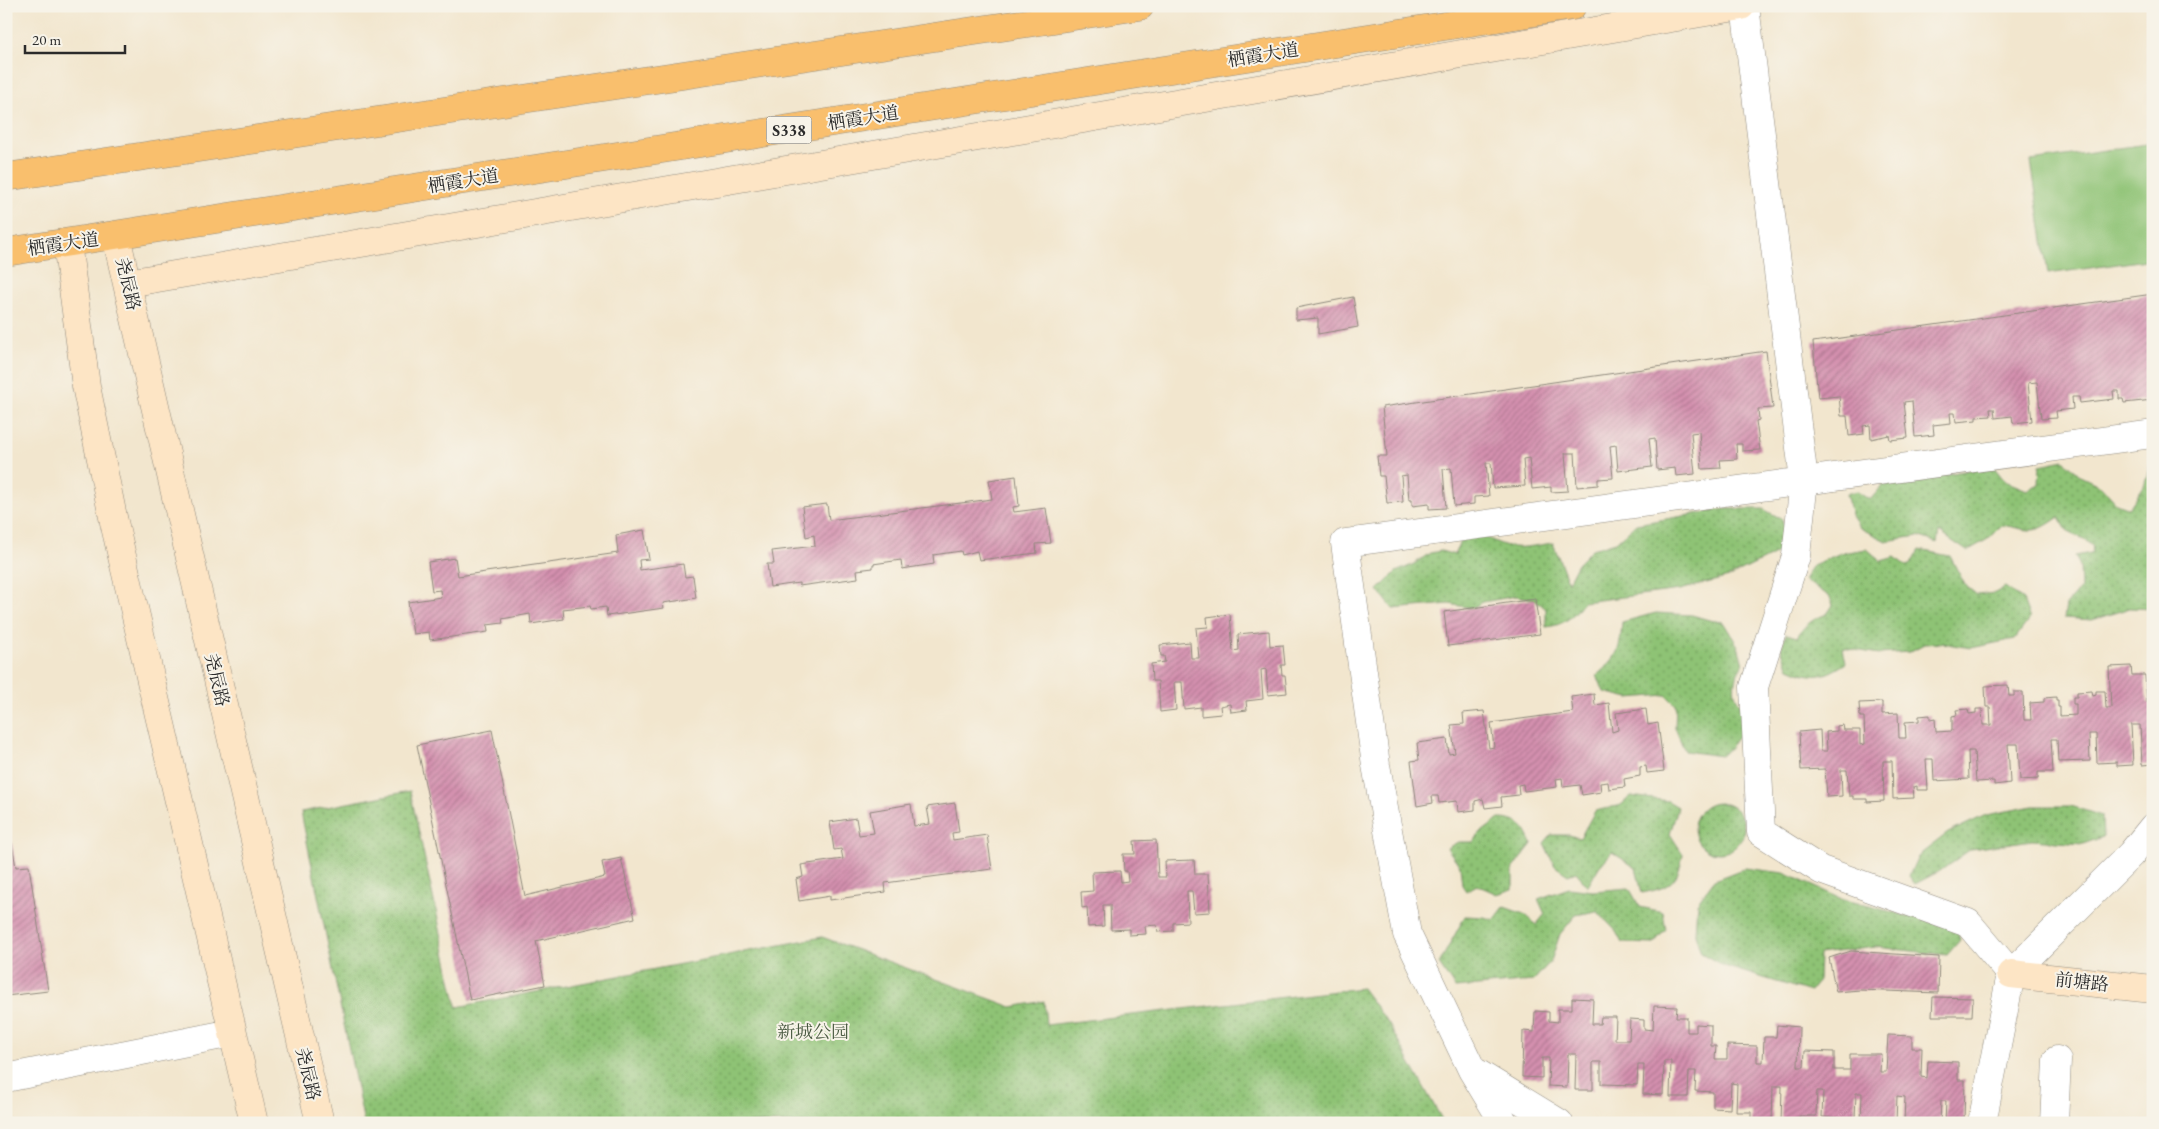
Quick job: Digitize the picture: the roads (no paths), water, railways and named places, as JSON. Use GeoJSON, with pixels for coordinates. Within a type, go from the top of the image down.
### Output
{"type":"FeatureCollection","features":[{"type":"Feature","properties":{"kind":"main road"},"geometry":{"type":"LineString","coordinates":[[6,176],[1140,6]]}},
{"type":"Feature","properties":{"kind":"main road","name":"栖霞大道"},"geometry":{"type":"LineString","coordinates":[[6,252],[1572,6]]}},
{"type":"Feature","properties":{"kind":"main road"},"geometry":{"type":"LineString","coordinates":[[128,284],[1741,6]]}},
{"type":"Feature","properties":{"kind":"main road","name":"尧辰路"},"geometry":{"type":"LineString","coordinates":[[116,236],[320,1123]]}},
{"type":"Feature","properties":{"kind":"main road"},"geometry":{"type":"LineString","coordinates":[[67,243],[86,386],[114,522],[254,1123]]}},
{"type":"Feature","properties":{"kind":"main road","name":"前塘路"},"geometry":{"type":"LineString","coordinates":[[2011,974],[2153,989]]}},
{"type":"Feature","properties":{"kind":"street"},"geometry":{"type":"LineString","coordinates":[[1745,6],[1804,480],[1796,556],[1754,687],[1761,832],[1820,870],[1968,923],[2011,974]]}},
{"type":"Feature","properties":{"kind":"street"},"geometry":{"type":"LineString","coordinates":[[1504,1123],[1472,1070],[1407,934],[1376,765],[1345,543],[2153,434]]}},
{"type":"Feature","properties":{"kind":"street"},"geometry":{"type":"LineString","coordinates":[[1982,1123],[2011,974],[2131,854],[2153,827]]}},
{"type":"Feature","properties":{"kind":"street"},"geometry":{"type":"LineString","coordinates":[[6,1078],[232,1033]]}},
{"type":"Feature","properties":{"kind":"street"},"geometry":{"type":"LineString","coordinates":[[2054,1123],[2057,1060]]}},
{"type":"Feature","properties":{"kind":"street"},"geometry":{"type":"LineString","coordinates":[[1472,1070],[1521,1102],[1559,1123]]}},
{"type":"Feature","properties":{"kind":"park label","name":"新城公园"},"geometry":{"type":"Point","coordinates":[813,1032]}}]}
